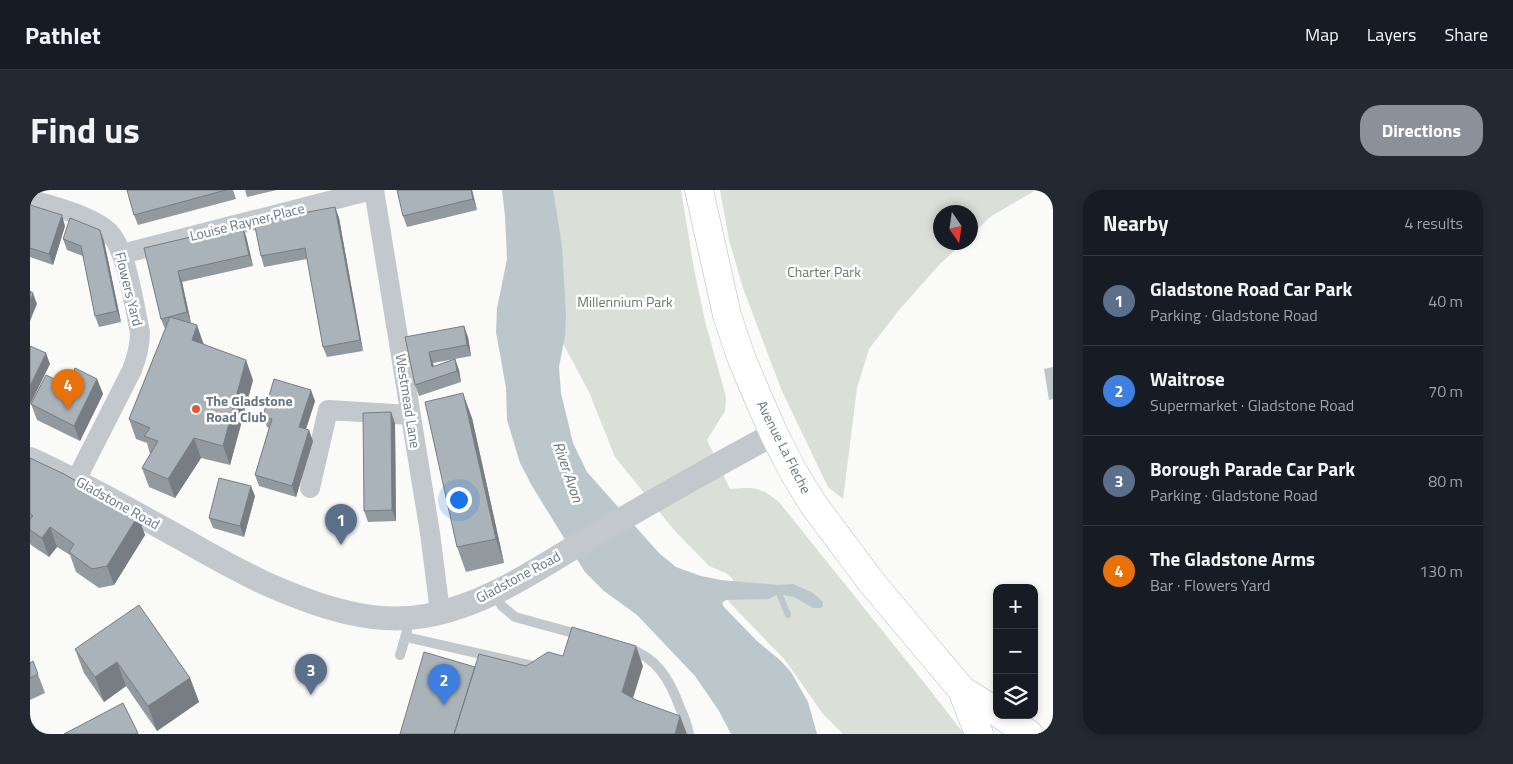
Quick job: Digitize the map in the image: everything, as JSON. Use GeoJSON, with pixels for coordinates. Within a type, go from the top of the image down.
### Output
{"type":"FeatureCollection","features":[{"type":"Feature","properties":{"kind":"main road","name":"Avenue La Fleche"},"geometry":{"type":"LineString","coordinates":[[700,190],[727,315],[741,357],[774,434],[794,473],[813,504],[872,583],[962,690],[993,709]]}},
{"type":"Feature","properties":{"kind":"main road","name":"Avenue La Fleche"},"geometry":{"type":"LineString","coordinates":[[962,690],[979,734]]}},
{"type":"Feature","properties":{"kind":"main road"},"geometry":{"type":"LineString","coordinates":[[1007,719],[1029,734]]}},
{"type":"Feature","properties":{"kind":"street","name":"Louise Rayner Place"},"geometry":{"type":"LineString","coordinates":[[122,254],[373,190]]}},
{"type":"Feature","properties":{"kind":"street","name":"Westmead Lane"},"geometry":{"type":"LineString","coordinates":[[373,190],[430,533],[440,612]]}},
{"type":"Feature","properties":{"kind":"street","name":"Flowers Yard"},"geometry":{"type":"LineString","coordinates":[[30,199],[72,213],[98,224],[109,232],[122,254],[140,332],[138,356],[132,370],[76,480]]}},
{"type":"Feature","properties":{"kind":"street"},"geometry":{"type":"LineString","coordinates":[[310,488],[328,410],[411,415]]}},
{"type":"Feature","properties":{"kind":"street","name":"Gladstone Road"},"geometry":{"type":"LineString","coordinates":[[30,459],[76,480],[274,588],[316,604],[345,612],[381,617],[407,627],[440,612],[494,593],[774,434]]}},
{"type":"Feature","properties":{"kind":"lane"},"geometry":{"type":"LineString","coordinates":[[494,593],[502,606],[515,617],[592,638]]}},
{"type":"Feature","properties":{"kind":"lane"},"geometry":{"type":"LineString","coordinates":[[400,656],[407,627],[545,668]]}},
{"type":"Feature","properties":{"kind":"lane"},"geometry":{"type":"LineString","coordinates":[[618,646],[635,651],[648,658],[665,675],[675,694],[689,734]]}},
{"type":"Feature","properties":{"kind":"green space","name":"Millennium Park"},"geometry":{"type":"Polygon","coordinates":[[[547,190],[681,190],[705,321],[726,397],[725,411],[707,440],[730,489],[761,490],[779,502],[964,734],[843,734],[823,714],[785,660],[729,602],[728,599],[734,589],[733,579],[726,573],[709,566],[674,530],[615,457],[589,392],[551,321],[547,190]]]}},
{"type":"Feature","properties":{"kind":"green space","name":"Charter Park"},"geometry":{"type":"Polygon","coordinates":[[[720,190],[1036,190],[990,217],[978,229],[978,205],[933,205],[933,250],[955,250],[940,264],[899,310],[869,349],[857,388],[843,499],[828,487],[781,389],[743,288],[729,240],[720,190]]]}},
{"type":"Feature","properties":{"kind":"water","name":"River Avon"},"geometry":{"type":"Polygon","coordinates":[[[502,190],[553,190],[562,246],[566,316],[565,336],[559,367],[561,393],[573,443],[587,472],[659,553],[676,567],[701,576],[721,580],[778,585],[793,584],[813,593],[823,602],[821,608],[813,608],[794,597],[778,594],[769,599],[726,600],[722,603],[757,641],[791,672],[808,702],[817,734],[731,734],[719,711],[695,676],[637,615],[604,591],[585,572],[532,486],[520,463],[507,420],[506,388],[496,332],[497,308],[507,259],[502,190]]]}},
{"type":"Feature","properties":{"kind":"water"},"geometry":{"type":"Polygon","coordinates":[[[1053,367],[1053,399],[1049,400],[1044,369],[1053,367]]]}},
{"type":"Feature","properties":{"kind":"building"},"geometry":{"type":"Polygon","coordinates":[[[127,190],[226,190],[134,215],[127,190]]]}},
{"type":"Feature","properties":{"kind":"building"},"geometry":{"type":"Polygon","coordinates":[[[397,190],[471,190],[473,199],[403,216],[397,190]]]}},
{"type":"Feature","properties":{"kind":"building"},"geometry":{"type":"Polygon","coordinates":[[[30,205],[62,215],[49,254],[30,248],[30,205]]]}},
{"type":"Feature","properties":{"kind":"building"},"geometry":{"type":"Polygon","coordinates":[[[335,207],[360,340],[323,347],[305,248],[261,256],[254,222],[335,207]]]}},
{"type":"Feature","properties":{"kind":"building"},"geometry":{"type":"Polygon","coordinates":[[[70,218],[100,230],[117,311],[95,316],[81,246],[63,239],[70,218]]]}},
{"type":"Feature","properties":{"kind":"building"},"geometry":{"type":"Polygon","coordinates":[[[242,225],[249,255],[178,271],[187,312],[161,319],[144,248],[242,225]]]}},
{"type":"Feature","properties":{"kind":"building","name":"The Gladstone Road Club"},"geometry":{"type":"Polygon","coordinates":[[[170,317],[197,325],[192,340],[246,360],[223,446],[194,438],[168,479],[142,468],[158,441],[144,436],[150,428],[129,419],[170,317]]]}},
{"type":"Feature","properties":{"kind":"building"},"geometry":{"type":"Polygon","coordinates":[[[464,326],[467,345],[429,352],[432,367],[455,359],[457,371],[415,385],[405,337],[464,326]]]}},
{"type":"Feature","properties":{"kind":"building"},"geometry":{"type":"Polygon","coordinates":[[[30,346],[46,353],[30,386],[30,346]]]}},
{"type":"Feature","properties":{"kind":"building"},"geometry":{"type":"Polygon","coordinates":[[[75,368],[97,379],[74,426],[31,404],[46,375],[67,385],[75,368]]]}},
{"type":"Feature","properties":{"kind":"building"},"geometry":{"type":"Polygon","coordinates":[[[274,379],[311,390],[299,427],[309,430],[292,486],[255,475],[272,419],[263,416],[274,379]]]}},
{"type":"Feature","properties":{"kind":"building"},"geometry":{"type":"Polygon","coordinates":[[[463,393],[496,539],[457,547],[425,402],[463,393]]]}},
{"type":"Feature","properties":{"kind":"building"},"geometry":{"type":"Polygon","coordinates":[[[391,412],[392,510],[364,511],[363,413],[391,412]]]}},
{"type":"Feature","properties":{"kind":"building"},"geometry":{"type":"Polygon","coordinates":[[[30,458],[64,474],[138,516],[107,566],[92,569],[69,552],[74,544],[50,527],[42,538],[30,530],[30,519],[33,516],[30,514],[30,458]]]}},
{"type":"Feature","properties":{"kind":"building"},"geometry":{"type":"Polygon","coordinates":[[[219,478],[251,486],[240,526],[209,518],[219,478]]]}},
{"type":"Feature","properties":{"kind":"building"},"geometry":{"type":"Polygon","coordinates":[[[139,605],[190,678],[148,706],[117,662],[95,677],[75,649],[139,605]]]}},
{"type":"Feature","properties":{"kind":"building"},"geometry":{"type":"Polygon","coordinates":[[[572,627],[636,646],[622,692],[636,700],[680,716],[675,734],[454,734],[479,654],[526,666],[548,652],[563,656],[572,627]]]}},
{"type":"Feature","properties":{"kind":"building"},"geometry":{"type":"Polygon","coordinates":[[[424,652],[475,667],[454,734],[400,734],[424,652]]]}},
{"type":"Feature","properties":{"kind":"building"},"geometry":{"type":"Polygon","coordinates":[[[33,661],[38,674],[30,678],[30,663],[33,661]]]}},
{"type":"Feature","properties":{"kind":"building"},"geometry":{"type":"Polygon","coordinates":[[[123,703],[137,734],[64,734],[123,703]]]}},
{"type":"Feature","properties":{"kind":"waterway"},"geometry":{"type":"LineString","coordinates":[[777,588],[788,615]]}},
{"type":"Feature","properties":{"kind":"place","name":"The Gladstone Road Club"},"geometry":{"type":"Point","coordinates":[196,409]}},
{"type":"Feature","properties":{"kind":"place","name":"The Gladstone Arms"},"geometry":{"type":"Point","coordinates":[68,410]}},
{"type":"Feature","properties":{"kind":"place","name":"Gladstone Road Car Park"},"geometry":{"type":"Point","coordinates":[341,545]}},
{"type":"Feature","properties":{"kind":"place","name":"Borough Parade Car Park"},"geometry":{"type":"Point","coordinates":[311,695]}},
{"type":"Feature","properties":{"kind":"place","name":"Waitrose"},"geometry":{"type":"Point","coordinates":[444,705]}}]}
